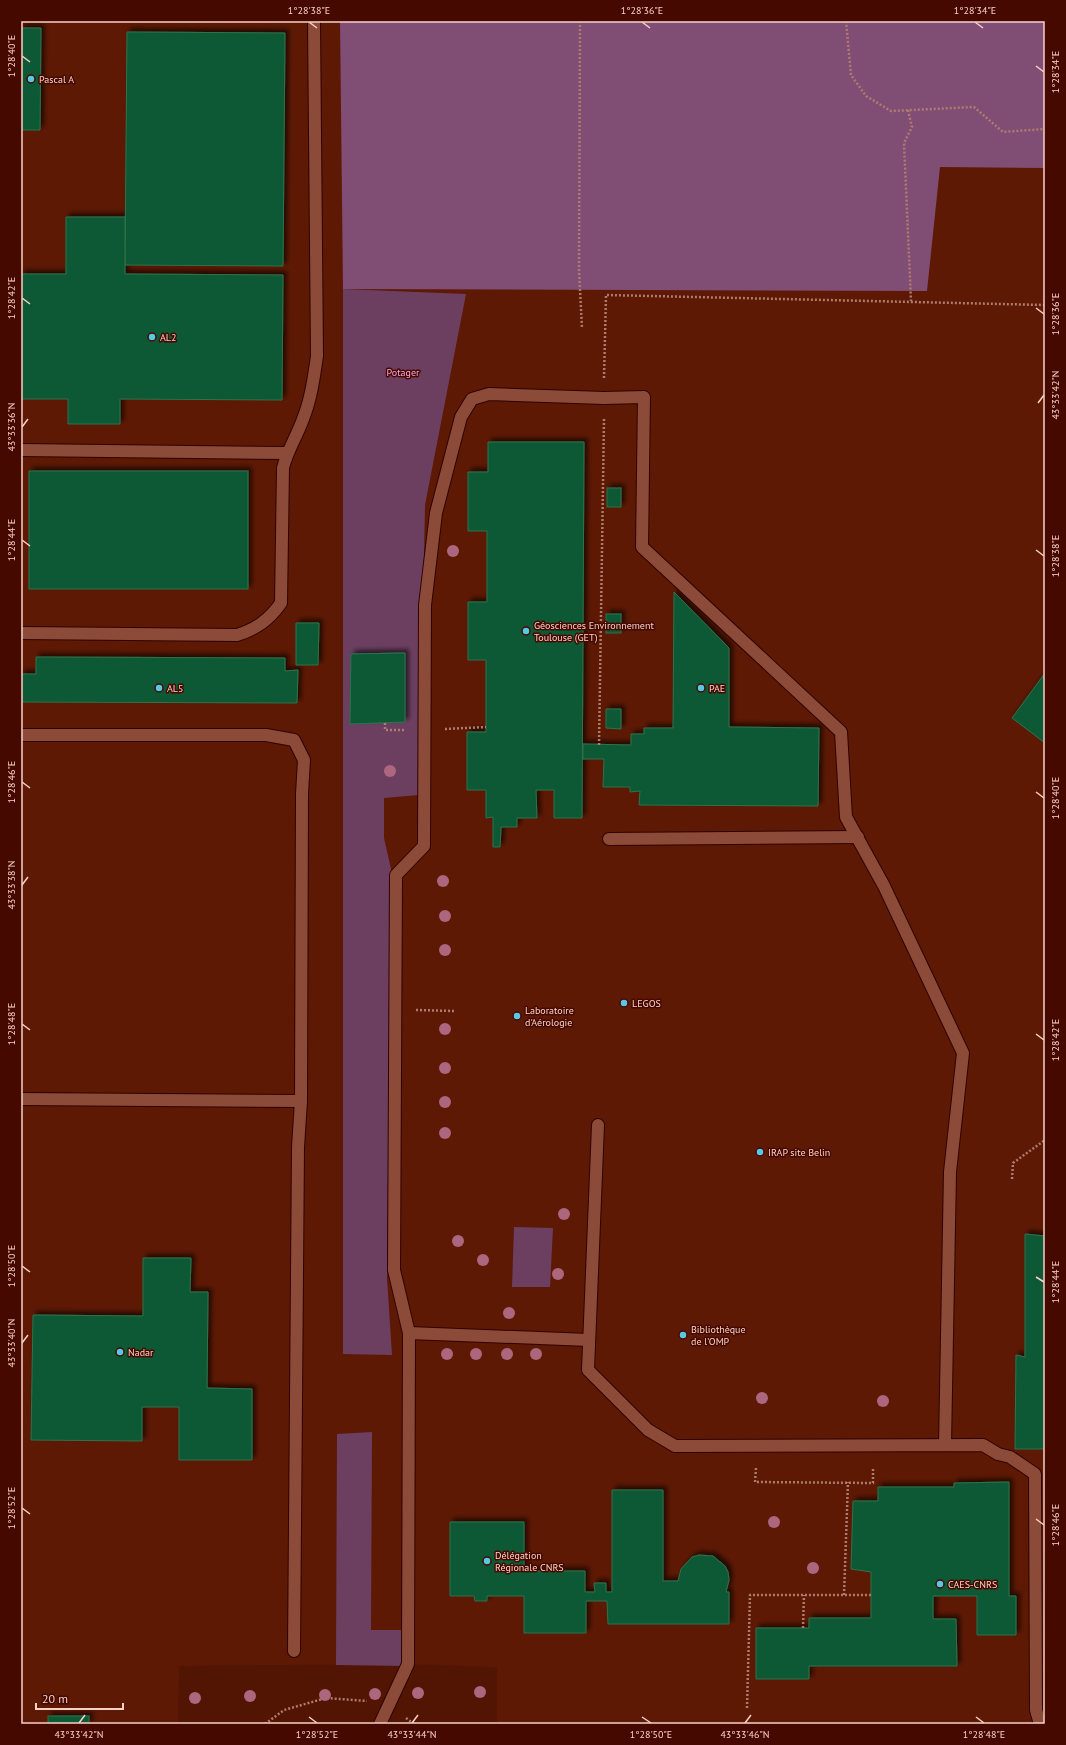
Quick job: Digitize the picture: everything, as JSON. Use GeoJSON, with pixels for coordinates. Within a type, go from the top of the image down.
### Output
{"type":"FeatureCollection","features":[{"type":"Feature","properties":{"kind":"street"},"geometry":{"type":"LineString","coordinates":[[21,633],[237,635],[252,630],[263,623],[273,614],[280,603],[282,481],[287,453],[303,420],[309,401],[317,356],[314,21]]}},
{"type":"Feature","properties":{"kind":"street"},"geometry":{"type":"LineString","coordinates":[[380,1724],[408,1664],[409,1333],[394,1270],[396,875],[424,846],[424,605],[436,513],[461,417],[472,399],[489,394],[604,398],[644,397],[642,547],[841,732],[846,817],[884,886],[963,1053],[950,1172],[945,1445]]}},
{"type":"Feature","properties":{"kind":"street"},"geometry":{"type":"LineString","coordinates":[[21,450],[287,453]]}},
{"type":"Feature","properties":{"kind":"street"},"geometry":{"type":"LineString","coordinates":[[21,735],[266,735],[294,740],[304,760],[302,802],[301,1101],[297,1163],[294,1651]]}},
{"type":"Feature","properties":{"kind":"street"},"geometry":{"type":"LineString","coordinates":[[608,839],[858,837]]}},
{"type":"Feature","properties":{"kind":"street"},"geometry":{"type":"LineString","coordinates":[[21,1099],[301,1101]]}},
{"type":"Feature","properties":{"kind":"street"},"geometry":{"type":"LineString","coordinates":[[598,1125],[588,1370],[648,1430],[675,1446],[983,1445],[998,1454],[1010,1458],[1035,1474],[1036,1710],[1040,1724]]}},
{"type":"Feature","properties":{"kind":"street"},"geometry":{"type":"LineString","coordinates":[[409,1333],[589,1340]]}},
{"type":"Feature","properties":{"kind":"path"},"geometry":{"type":"LineString","coordinates":[[580,21],[578,270],[582,328]]}},
{"type":"Feature","properties":{"kind":"path"},"geometry":{"type":"LineString","coordinates":[[846,21],[851,74],[866,96],[891,111],[974,107],[1003,132],[1045,129]]}},
{"type":"Feature","properties":{"kind":"path"},"geometry":{"type":"LineString","coordinates":[[908,110],[912,127],[904,143],[911,302]]}},
{"type":"Feature","properties":{"kind":"path"},"geometry":{"type":"LineString","coordinates":[[599,745],[606,295],[1045,305]]}},
{"type":"Feature","properties":{"kind":"path"},"geometry":{"type":"LineString","coordinates":[[396,1010],[454,1011]]}},
{"type":"Feature","properties":{"kind":"path"},"geometry":{"type":"LineString","coordinates":[[1012,1179],[1013,1164],[1045,1140]]}},
{"type":"Feature","properties":{"kind":"path"},"geometry":{"type":"LineString","coordinates":[[756,1446],[756,1482],[872,1483],[873,1445]]}},
{"type":"Feature","properties":{"kind":"path"},"geometry":{"type":"LineString","coordinates":[[844,1595],[848,1482]]}},
{"type":"Feature","properties":{"kind":"path"},"geometry":{"type":"LineString","coordinates":[[747,1708],[750,1595],[871,1595]]}},
{"type":"Feature","properties":{"kind":"path"},"geometry":{"type":"LineString","coordinates":[[803,1628],[804,1595]]}},
{"type":"Feature","properties":{"kind":"path"},"geometry":{"type":"LineString","coordinates":[[265,1724],[284,1710],[326,1698],[368,1701],[408,1718],[414,1724]]}},
{"type":"Feature","properties":{"kind":"shaded area"},"geometry":{"type":"Polygon","coordinates":[[[21,21],[1045,21],[1045,1724],[497,1724],[497,1667],[408,1664],[179,1666],[178,1724],[21,1724],[21,21]]]}},
{"type":"Feature","properties":{"kind":"shaded area"},"geometry":{"type":"Polygon","coordinates":[[[340,21],[1045,21],[1045,168],[940,167],[927,291],[343,289],[340,21]]]}},
{"type":"Feature","properties":{"kind":"green space","name":"Potager"},"geometry":{"type":"Polygon","coordinates":[[[343,289],[466,294],[425,505],[419,795],[384,798],[384,838],[391,869],[387,1278],[392,1355],[343,1354],[343,289]]]}},
{"type":"Feature","properties":{"kind":"green space"},"geometry":{"type":"Polygon","coordinates":[[[514,1227],[553,1228],[550,1287],[512,1287],[514,1227]]]}},
{"type":"Feature","properties":{"kind":"green space"},"geometry":{"type":"Polygon","coordinates":[[[372,1432],[371,1630],[406,1630],[406,1666],[336,1665],[337,1434],[372,1432]]]}},
{"type":"Feature","properties":{"kind":"building","name":"Pascal A"},"geometry":{"type":"Polygon","coordinates":[[[21,28],[41,28],[40,130],[21,130],[21,28]]]}},
{"type":"Feature","properties":{"kind":"building"},"geometry":{"type":"Polygon","coordinates":[[[127,32],[285,33],[283,266],[125,265],[127,32]]]}},
{"type":"Feature","properties":{"kind":"building","name":"AL2"},"geometry":{"type":"Polygon","coordinates":[[[66,217],[125,217],[125,274],[283,275],[282,400],[120,399],[120,424],[68,424],[68,399],[21,399],[21,274],[66,274],[66,217]]]}},
{"type":"Feature","properties":{"kind":"building","name":"Géosciences Environnement Toulouse (GET)"},"geometry":{"type":"Polygon","coordinates":[[[488,442],[584,442],[582,818],[554,818],[554,790],[536,790],[537,818],[517,818],[517,827],[501,827],[500,847],[493,847],[493,817],[486,818],[486,790],[467,790],[467,732],[486,732],[486,660],[468,660],[468,602],[487,602],[487,531],[468,531],[468,472],[488,472],[488,442]]]}},
{"type":"Feature","properties":{"kind":"building"},"geometry":{"type":"Polygon","coordinates":[[[29,471],[248,471],[248,589],[29,589],[29,471]]]}},
{"type":"Feature","properties":{"kind":"building"},"geometry":{"type":"Polygon","coordinates":[[[607,488],[621,488],[621,507],[607,507],[607,488]]]}},
{"type":"Feature","properties":{"kind":"building","name":"PAE"},"geometry":{"type":"Polygon","coordinates":[[[674,592],[729,648],[729,727],[819,728],[818,806],[639,805],[640,791],[630,792],[630,787],[603,787],[604,759],[583,759],[583,744],[631,745],[631,734],[644,734],[644,728],[673,728],[674,592]]]}},
{"type":"Feature","properties":{"kind":"building"},"geometry":{"type":"Polygon","coordinates":[[[606,614],[621,614],[621,633],[606,633],[606,614]]]}},
{"type":"Feature","properties":{"kind":"building"},"geometry":{"type":"Polygon","coordinates":[[[296,623],[319,623],[318,665],[296,665],[296,623]]]}},
{"type":"Feature","properties":{"kind":"building"},"geometry":{"type":"Polygon","coordinates":[[[405,653],[405,722],[350,724],[351,654],[405,653]]]}},
{"type":"Feature","properties":{"kind":"building","name":"AL5"},"geometry":{"type":"Polygon","coordinates":[[[36,657],[285,658],[285,671],[298,670],[297,703],[21,702],[21,674],[36,674],[36,657]]]}},
{"type":"Feature","properties":{"kind":"building"},"geometry":{"type":"Polygon","coordinates":[[[1045,673],[1045,743],[1012,718],[1045,673]]]}},
{"type":"Feature","properties":{"kind":"building"},"geometry":{"type":"Polygon","coordinates":[[[606,709],[621,709],[621,729],[606,728],[606,709]]]}},
{"type":"Feature","properties":{"kind":"building"},"geometry":{"type":"Polygon","coordinates":[[[1025,1234],[1045,1236],[1045,1449],[1015,1449],[1016,1355],[1025,1357],[1025,1234]]]}},
{"type":"Feature","properties":{"kind":"building","name":"Nadar"},"geometry":{"type":"Polygon","coordinates":[[[143,1258],[191,1258],[190,1292],[208,1292],[207,1388],[252,1389],[252,1460],[179,1460],[179,1407],[142,1407],[142,1441],[31,1440],[33,1315],[143,1316],[143,1258]]]}},
{"type":"Feature","properties":{"kind":"building","name":"CAES-CNRS"},"geometry":{"type":"Polygon","coordinates":[[[1009,1482],[1009,1596],[1016,1596],[1016,1635],[977,1635],[977,1596],[933,1596],[933,1619],[956,1619],[957,1666],[809,1666],[809,1679],[756,1679],[756,1628],[809,1628],[809,1618],[871,1618],[871,1572],[851,1569],[853,1501],[878,1501],[878,1487],[954,1487],[954,1483],[1009,1482]]]}},
{"type":"Feature","properties":{"kind":"building","name":"Délégation Régionale CNRS"},"geometry":{"type":"Polygon","coordinates":[[[612,1490],[663,1490],[663,1581],[678,1581],[681,1569],[692,1557],[699,1555],[713,1556],[725,1566],[728,1572],[729,1580],[726,1592],[729,1592],[729,1624],[608,1624],[607,1601],[586,1601],[586,1633],[524,1633],[524,1596],[487,1596],[487,1601],[475,1601],[474,1596],[450,1596],[450,1522],[524,1522],[524,1571],[585,1571],[585,1592],[595,1592],[594,1583],[606,1583],[606,1592],[612,1592],[612,1490]]]}},
{"type":"Feature","properties":{"kind":"building"},"geometry":{"type":"Polygon","coordinates":[[[48,1716],[89,1716],[89,1724],[48,1724],[48,1716]]]}},
{"type":"Feature","properties":{"kind":"place","name":"Pascal A"},"geometry":{"type":"Point","coordinates":[31,79]}},
{"type":"Feature","properties":{"kind":"place","name":"AL2"},"geometry":{"type":"Point","coordinates":[152,337]}},
{"type":"Feature","properties":{"kind":"place","name":"Géosciences Environnement Toulouse (GET)"},"geometry":{"type":"Point","coordinates":[526,631]}},
{"type":"Feature","properties":{"kind":"place","name":"AL5"},"geometry":{"type":"Point","coordinates":[159,688]}},
{"type":"Feature","properties":{"kind":"place","name":"PAE"},"geometry":{"type":"Point","coordinates":[701,688]}},
{"type":"Feature","properties":{"kind":"place","name":"LEGOS"},"geometry":{"type":"Point","coordinates":[624,1003]}},
{"type":"Feature","properties":{"kind":"place","name":"Laboratoire d'Aérologie"},"geometry":{"type":"Point","coordinates":[517,1016]}},
{"type":"Feature","properties":{"kind":"place","name":"IRAP site Belin"},"geometry":{"type":"Point","coordinates":[760,1152]}},
{"type":"Feature","properties":{"kind":"place","name":"Bibliothèque de l'OMP"},"geometry":{"type":"Point","coordinates":[683,1335]}},
{"type":"Feature","properties":{"kind":"place","name":"Nadar"},"geometry":{"type":"Point","coordinates":[120,1352]}},
{"type":"Feature","properties":{"kind":"place","name":"Délégation Régionale CNRS"},"geometry":{"type":"Point","coordinates":[487,1561]}},
{"type":"Feature","properties":{"kind":"place","name":"CAES-CNRS"},"geometry":{"type":"Point","coordinates":[940,1584]}}]}
